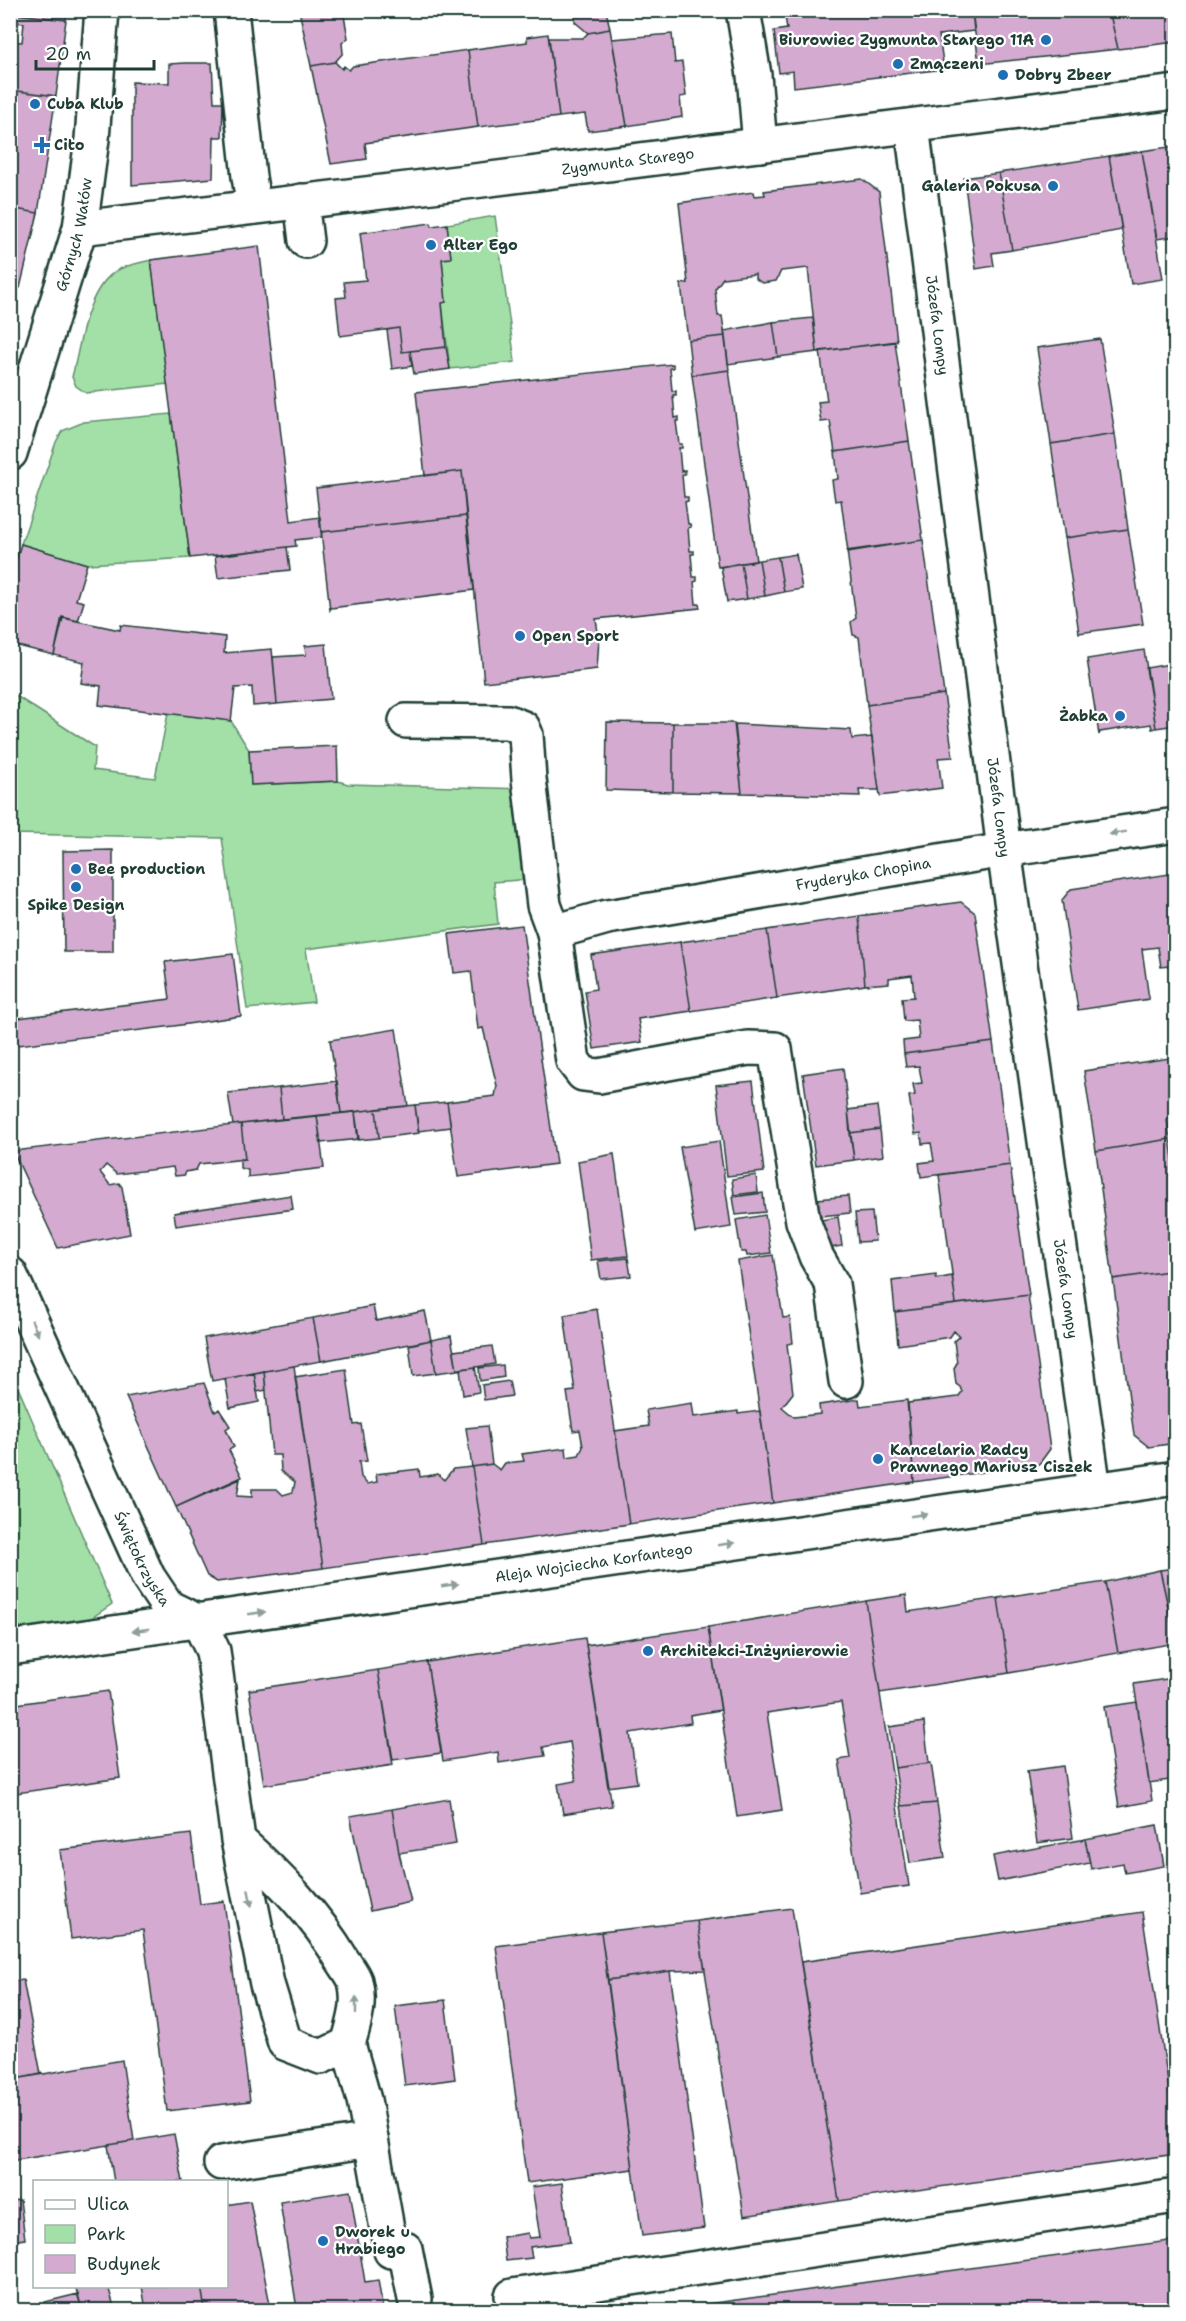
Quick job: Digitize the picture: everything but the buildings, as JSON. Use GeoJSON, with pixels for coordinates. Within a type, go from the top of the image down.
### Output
{"type":"FeatureCollection","features":[{"type":"Feature","properties":{"kind":"street","name":"Górnych Wałów"},"geometry":{"type":"LineString","coordinates":[[10,453],[80,228],[92,139],[102,10]]}},
{"type":"Feature","properties":{"kind":"street"},"geometry":{"type":"LineString","coordinates":[[231,10],[254,207]]}},
{"type":"Feature","properties":{"kind":"street"},"geometry":{"type":"LineString","coordinates":[[743,10],[754,75],[760,145]]}},
{"type":"Feature","properties":{"kind":"street","name":"Zygmunta Starego"},"geometry":{"type":"LineString","coordinates":[[80,228],[1176,92]]}},
{"type":"Feature","properties":{"kind":"street","name":"Józefa Lompy"},"geometry":{"type":"LineString","coordinates":[[912,126],[1004,850],[1094,1489]]}},
{"type":"Feature","properties":{"kind":"street"},"geometry":{"type":"LineString","coordinates":[[301,201],[306,241]]}},
{"type":"Feature","properties":{"kind":"street"},"geometry":{"type":"LineString","coordinates":[[406,721],[508,722],[523,728],[526,735],[544,905],[554,932],[573,1061],[583,1074],[599,1076],[748,1048],[774,1049],[803,1221],[816,1256],[832,1284],[846,1382]]}},
{"type":"Feature","properties":{"kind":"street","name":"Fryderyka Chopina"},"geometry":{"type":"LineString","coordinates":[[554,932],[607,917],[1004,850],[1176,825]]}},
{"type":"Feature","properties":{"kind":"street","name":"Świętokrzyska"},"geometry":{"type":"LineString","coordinates":[[10,1275],[148,1577],[168,1607],[199,1622]]}},
{"type":"Feature","properties":{"kind":"street","name":"Aleja Wojciecha Korfantego"},"geometry":{"type":"LineString","coordinates":[[10,1648],[1094,1489],[1176,1479]]}},
{"type":"Feature","properties":{"kind":"street"},"geometry":{"type":"LineString","coordinates":[[199,1622],[213,1651],[238,1840],[267,1984],[285,2043],[321,2056],[348,2044]]}},
{"type":"Feature","properties":{"kind":"street"},"geometry":{"type":"LineString","coordinates":[[238,1840],[273,1872],[302,1904],[333,1943],[355,1980],[357,2010],[348,2044],[364,2100],[391,2251],[405,2249],[415,2299]]}},
{"type":"Feature","properties":{"kind":"street"},"geometry":{"type":"LineString","coordinates":[[221,2163],[371,2140]]}},
{"type":"Feature","properties":{"kind":"street"},"geometry":{"type":"LineString","coordinates":[[513,2303],[1176,2196]]}},
{"type":"Feature","properties":{"kind":"green space"},"geometry":{"type":"Polygon","coordinates":[[[495,216],[515,362],[450,369],[442,303],[446,302],[442,259],[451,257],[447,224],[495,216]]]}},
{"type":"Feature","properties":{"kind":"green space"},"geometry":{"type":"Polygon","coordinates":[[[151,260],[168,384],[86,393],[76,386],[72,377],[86,319],[97,291],[116,271],[151,260]]]}},
{"type":"Feature","properties":{"kind":"green space"},"geometry":{"type":"Polygon","coordinates":[[[171,414],[190,558],[87,564],[21,544],[56,442],[62,431],[84,422],[171,414]]]}},
{"type":"Feature","properties":{"kind":"green space"},"geometry":{"type":"Polygon","coordinates":[[[10,692],[95,747],[93,770],[155,778],[168,713],[231,721],[249,750],[251,785],[338,781],[348,784],[530,789],[530,879],[494,882],[498,924],[306,949],[314,1002],[247,1009],[222,838],[11,834],[10,692]]]}},
{"type":"Feature","properties":{"kind":"green space"},"geometry":{"type":"Polygon","coordinates":[[[10,1369],[112,1604],[87,1621],[11,1629],[10,1369]]]}},
{"type":"Feature","properties":{"kind":"place","name":"Biurowiec Zygmunta Starego 11A"},"geometry":{"type":"Point","coordinates":[1046,40]}},
{"type":"Feature","properties":{"kind":"place","name":"Zmączeni"},"geometry":{"type":"Point","coordinates":[898,64]}},
{"type":"Feature","properties":{"kind":"place","name":"Dobry Zbeer"},"geometry":{"type":"Point","coordinates":[1003,75]}},
{"type":"Feature","properties":{"kind":"place","name":"Cuba Klub"},"geometry":{"type":"Point","coordinates":[35,104]}},
{"type":"Feature","properties":{"kind":"place","name":"Cito"},"geometry":{"type":"Point","coordinates":[42,145]}},
{"type":"Feature","properties":{"kind":"place","name":"Galeria Pokusa"},"geometry":{"type":"Point","coordinates":[1053,186]}},
{"type":"Feature","properties":{"kind":"place","name":"Alter Ego"},"geometry":{"type":"Point","coordinates":[431,245]}},
{"type":"Feature","properties":{"kind":"place","name":"Open Sport"},"geometry":{"type":"Point","coordinates":[520,636]}},
{"type":"Feature","properties":{"kind":"place","name":"Żabka"},"geometry":{"type":"Point","coordinates":[1120,716]}},
{"type":"Feature","properties":{"kind":"place","name":"Bee production"},"geometry":{"type":"Point","coordinates":[76,869]}},
{"type":"Feature","properties":{"kind":"place","name":"Spike Design"},"geometry":{"type":"Point","coordinates":[76,887]}},
{"type":"Feature","properties":{"kind":"place","name":"Kancelaria Radcy Prawnego Mariusz Ciszek"},"geometry":{"type":"Point","coordinates":[878,1459]}},
{"type":"Feature","properties":{"kind":"place","name":"Architekci-Inżynierowie"},"geometry":{"type":"Point","coordinates":[648,1651]}},
{"type":"Feature","properties":{"kind":"place","name":"Dworek u Hrabiego"},"geometry":{"type":"Point","coordinates":[323,2241]}}]}
